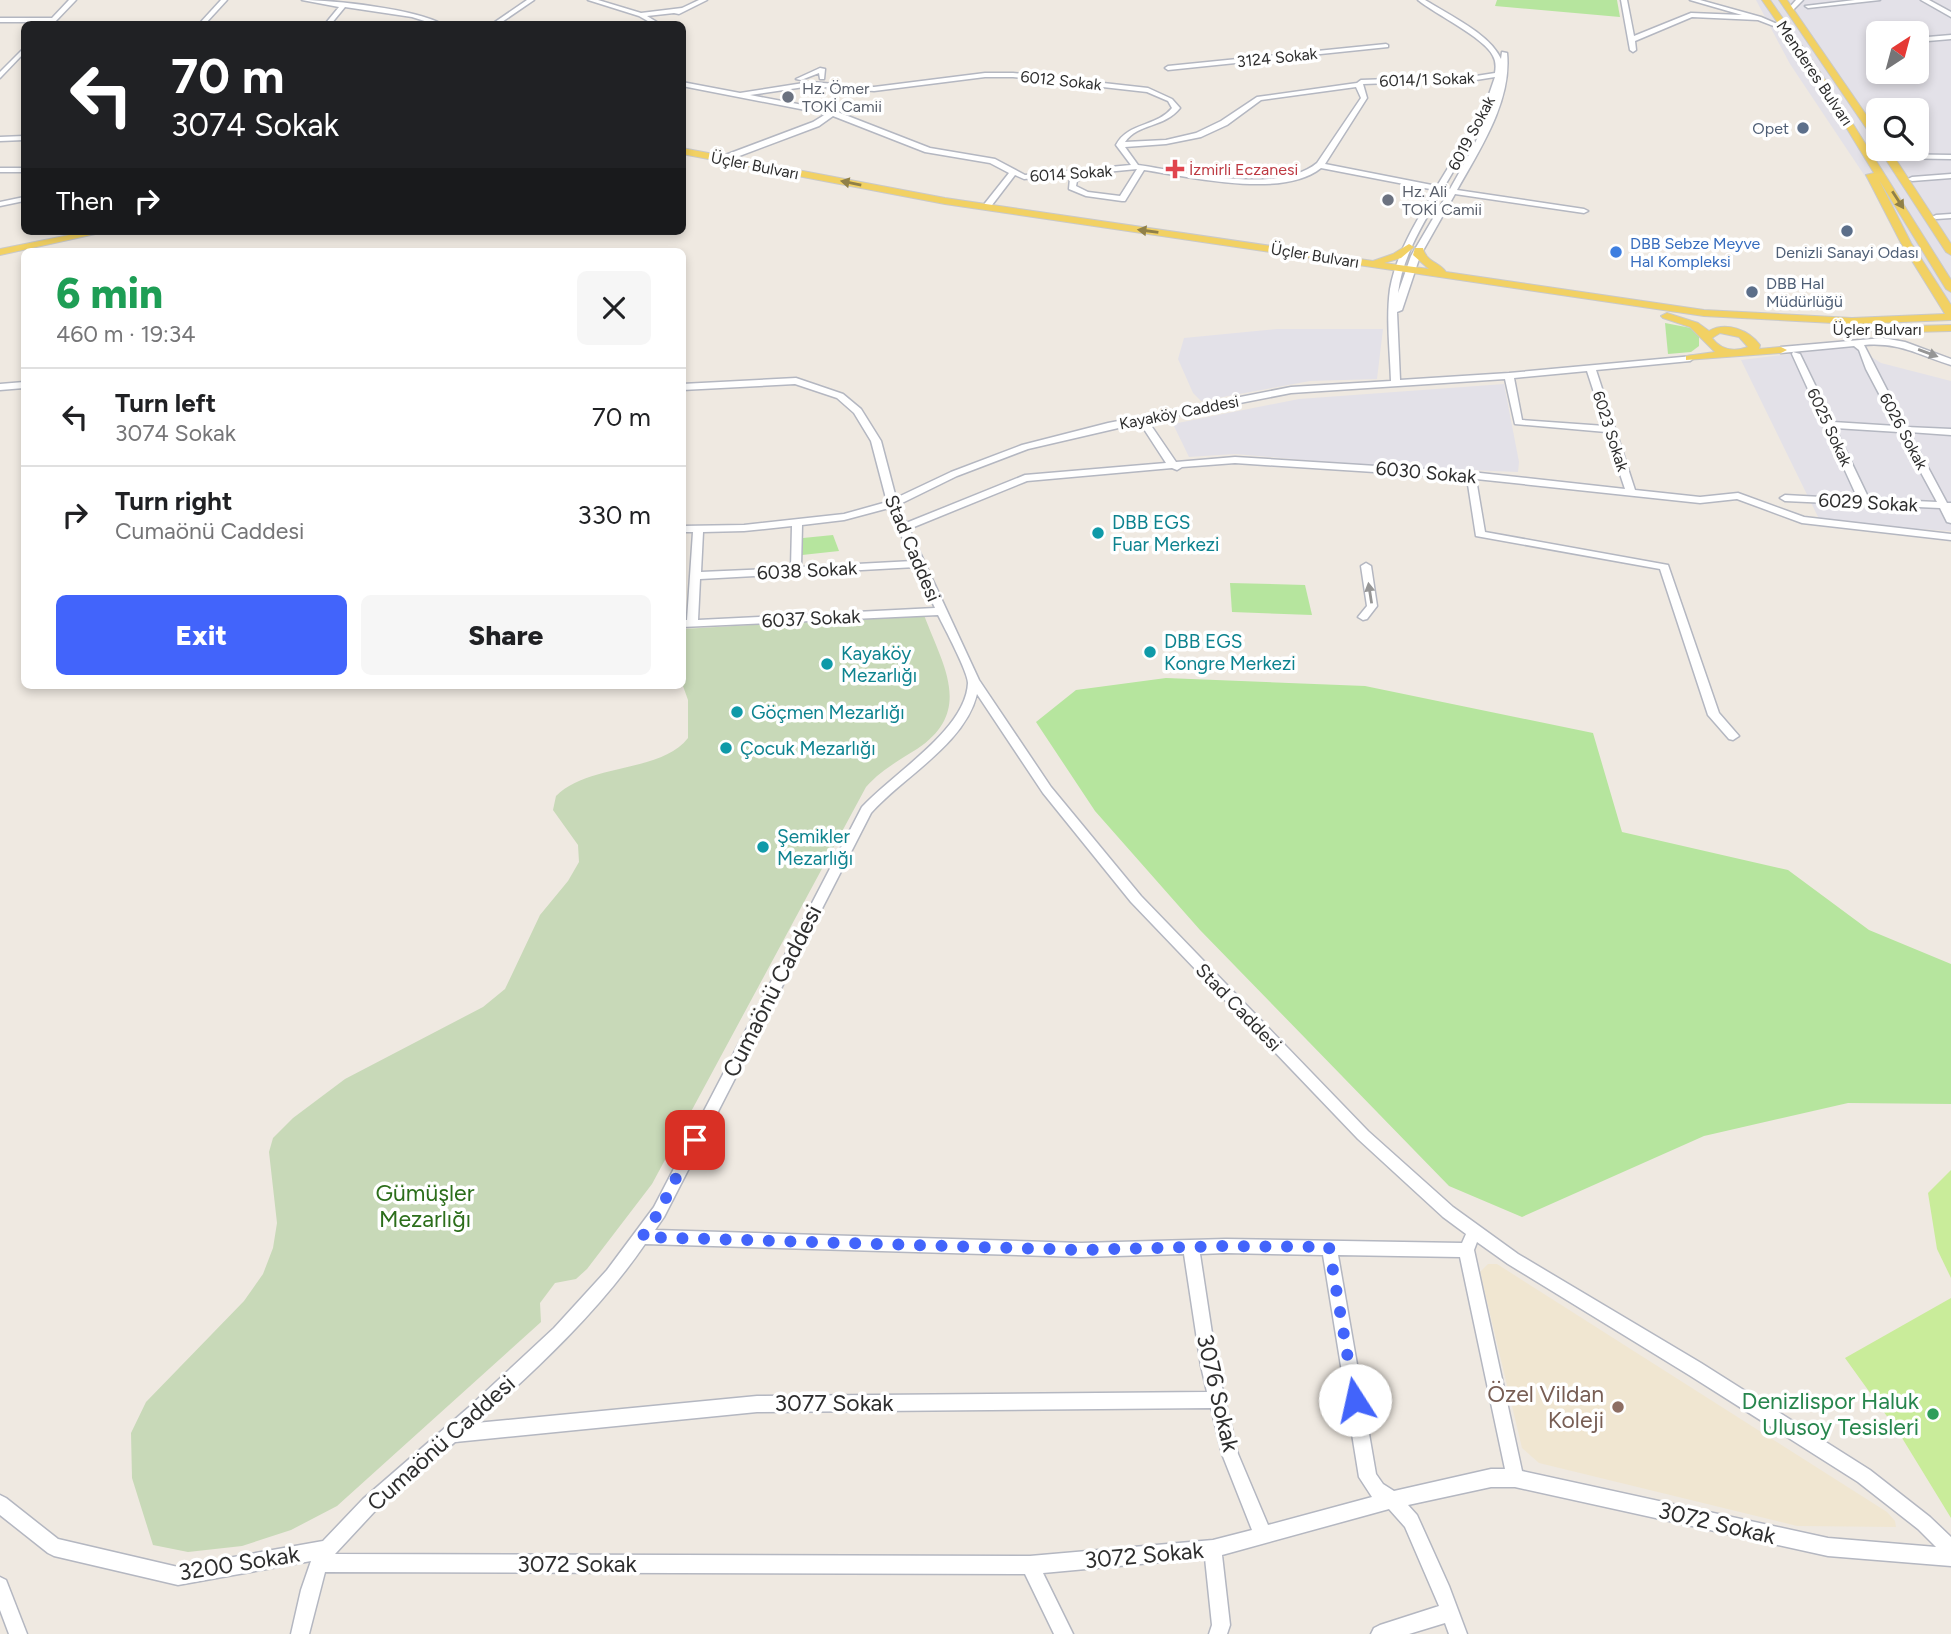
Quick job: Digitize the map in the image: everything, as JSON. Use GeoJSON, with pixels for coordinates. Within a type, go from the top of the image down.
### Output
{"type":"FeatureCollection","features":[{"type":"Feature","properties":{"kind":"main road","name":"Menderes Bulvarı"},"geometry":{"type":"LineString","coordinates":[[1766,0],[1866,151]]}},
{"type":"Feature","properties":{"kind":"main road","name":"Menderes Bulvarı"},"geometry":{"type":"LineString","coordinates":[[1783,0],[1866,121]]}},
{"type":"Feature","properties":{"kind":"main road","name":"Üçler Bulvarı"},"geometry":{"type":"LineString","coordinates":[[686,152],[986,207],[1340,259],[1403,273],[1667,317],[1766,328],[1951,328]]}},
{"type":"Feature","properties":{"kind":"main road","name":"Üçler Bulvarı"},"geometry":{"type":"LineString","coordinates":[[686,161],[944,211],[1747,317],[1852,321],[1951,315]]}},
{"type":"Feature","properties":{"kind":"main road"},"geometry":{"type":"LineString","coordinates":[[1866,161],[1906,243],[1951,315]]}},
{"type":"Feature","properties":{"kind":"main road","name":"Menderes Bulvarı"},"geometry":{"type":"LineString","coordinates":[[1872,161],[1951,289]]}},
{"type":"Feature","properties":{"kind":"main road"},"geometry":{"type":"LineString","coordinates":[[1896,161],[1951,252]]}},
{"type":"Feature","properties":{"kind":"main road"},"geometry":{"type":"LineString","coordinates":[[1897,161],[1951,236]]}},
{"type":"Feature","properties":{"kind":"main road"},"geometry":{"type":"LineString","coordinates":[[0,242],[36,235]]}},
{"type":"Feature","properties":{"kind":"main road"},"geometry":{"type":"LineString","coordinates":[[0,252],[84,235]]}},
{"type":"Feature","properties":{"kind":"main road"},"geometry":{"type":"LineString","coordinates":[[1340,259],[1383,260],[1414,248],[1427,264],[1477,281]]}},
{"type":"Feature","properties":{"kind":"main road"},"geometry":{"type":"LineString","coordinates":[[1935,289],[1941,297],[1951,302]]}},
{"type":"Feature","properties":{"kind":"main road"},"geometry":{"type":"LineString","coordinates":[[1899,319],[1929,305],[1935,289]]}},
{"type":"Feature","properties":{"kind":"main road"},"geometry":{"type":"LineString","coordinates":[[1667,317],[1694,325],[1720,351],[1740,354],[1753,349],[1750,333],[1766,328]]}},
{"type":"Feature","properties":{"kind":"main road"},"geometry":{"type":"LineString","coordinates":[[1690,358],[1701,354],[1713,331],[1726,330],[1741,334],[1764,346],[1779,348]]}},
{"type":"Feature","properties":{"kind":"main road"},"geometry":{"type":"LineString","coordinates":[[1909,330],[1951,339]]}},
{"type":"Feature","properties":{"kind":"main road"},"geometry":{"type":"LineString","coordinates":[[1690,358],[1779,348]]}},
{"type":"Feature","properties":{"kind":"street"},"geometry":{"type":"LineString","coordinates":[[53,21],[73,0]]}},
{"type":"Feature","properties":{"kind":"street"},"geometry":{"type":"LineString","coordinates":[[205,21],[224,0]]}},
{"type":"Feature","properties":{"kind":"street"},"geometry":{"type":"LineString","coordinates":[[308,0],[413,15],[430,21]]}},
{"type":"Feature","properties":{"kind":"street"},"geometry":{"type":"LineString","coordinates":[[500,21],[531,0]]}},
{"type":"Feature","properties":{"kind":"street"},"geometry":{"type":"LineString","coordinates":[[591,0],[650,21]]}},
{"type":"Feature","properties":{"kind":"street"},"geometry":{"type":"LineString","coordinates":[[668,21],[683,10],[705,0]]}},
{"type":"Feature","properties":{"kind":"street"},"geometry":{"type":"LineString","coordinates":[[679,21],[705,0]]}},
{"type":"Feature","properties":{"kind":"street","name":"6019 Sokak"},"geometry":{"type":"LineString","coordinates":[[1403,273],[1441,189],[1491,101],[1499,62],[1494,50],[1481,38],[1421,0]]}},
{"type":"Feature","properties":{"kind":"street"},"geometry":{"type":"LineString","coordinates":[[1624,0],[1633,50]]}},
{"type":"Feature","properties":{"kind":"street"},"geometry":{"type":"LineString","coordinates":[[1693,0],[1786,29]]}},
{"type":"Feature","properties":{"kind":"street"},"geometry":{"type":"LineString","coordinates":[[1791,9],[1800,0]]}},
{"type":"Feature","properties":{"kind":"street"},"geometry":{"type":"LineString","coordinates":[[1808,6],[1877,0]]}},
{"type":"Feature","properties":{"kind":"street"},"geometry":{"type":"LineString","coordinates":[[1924,0],[1951,15]]}},
{"type":"Feature","properties":{"kind":"street"},"geometry":{"type":"LineString","coordinates":[[330,21],[343,6]]}},
{"type":"Feature","properties":{"kind":"street"},"geometry":{"type":"LineString","coordinates":[[628,12],[654,14],[683,10]]}},
{"type":"Feature","properties":{"kind":"street"},"geometry":{"type":"LineString","coordinates":[[1631,40],[1691,15],[1759,19]]}},
{"type":"Feature","properties":{"kind":"street"},"geometry":{"type":"LineString","coordinates":[[0,20],[26,21]]}},
{"type":"Feature","properties":{"kind":"street"},"geometry":{"type":"LineString","coordinates":[[1929,39],[1951,37]]}},
{"type":"Feature","properties":{"kind":"street"},"geometry":{"type":"LineString","coordinates":[[1481,38],[1501,49],[1507,62],[1507,73]]}},
{"type":"Feature","properties":{"kind":"street","name":"3124 Sokak"},"geometry":{"type":"LineString","coordinates":[[1168,68],[1386,46]]}},
{"type":"Feature","properties":{"kind":"street"},"geometry":{"type":"LineString","coordinates":[[0,76],[21,53]]}},
{"type":"Feature","properties":{"kind":"street","name":"6019 Sokak"},"geometry":{"type":"LineString","coordinates":[[1414,248],[1451,191],[1499,103],[1507,73]]}},
{"type":"Feature","properties":{"kind":"street","name":"6014/1 Sokak"},"geometry":{"type":"LineString","coordinates":[[1320,165],[1364,98],[1359,85],[1365,81],[1476,78],[1507,73]]}},
{"type":"Feature","properties":{"kind":"street","name":"6012 Sokak"},"geometry":{"type":"LineString","coordinates":[[811,81],[874,89],[1003,75],[1148,90],[1175,104],[1173,114],[1168,118],[1128,134],[1121,140],[1120,145]]}},
{"type":"Feature","properties":{"kind":"street","name":"6012 Sokak"},"geometry":{"type":"LineString","coordinates":[[722,93],[749,94],[823,79],[842,86]]}},
{"type":"Feature","properties":{"kind":"street"},"geometry":{"type":"LineString","coordinates":[[1120,145],[1166,142],[1198,135],[1224,123],[1259,98],[1359,85]]}},
{"type":"Feature","properties":{"kind":"street","name":"6014 Sokak"},"geometry":{"type":"LineString","coordinates":[[686,86],[832,113],[921,148],[984,159],[1024,177],[1138,170],[1248,183],[1310,173],[1320,165]]}},
{"type":"Feature","properties":{"kind":"street"},"geometry":{"type":"LineString","coordinates":[[723,159],[816,124],[832,113]]}},
{"type":"Feature","properties":{"kind":"street"},"geometry":{"type":"LineString","coordinates":[[0,138],[21,138]]}},
{"type":"Feature","properties":{"kind":"street"},"geometry":{"type":"LineString","coordinates":[[1120,145],[1138,170]]}},
{"type":"Feature","properties":{"kind":"street"},"geometry":{"type":"LineString","coordinates":[[1929,156],[1951,157]]}},
{"type":"Feature","properties":{"kind":"street"},"geometry":{"type":"LineString","coordinates":[[1320,165],[1451,191],[1584,211]]}},
{"type":"Feature","properties":{"kind":"street"},"geometry":{"type":"LineString","coordinates":[[0,170],[21,170]]}},
{"type":"Feature","properties":{"kind":"street"},"geometry":{"type":"LineString","coordinates":[[1138,170],[1122,199],[1086,194],[1071,185],[1078,177],[1138,170]]}},
{"type":"Feature","properties":{"kind":"street"},"geometry":{"type":"LineString","coordinates":[[986,207],[1013,173]]}},
{"type":"Feature","properties":{"kind":"street"},"geometry":{"type":"LineString","coordinates":[[1912,179],[1951,176]]}},
{"type":"Feature","properties":{"kind":"street"},"geometry":{"type":"LineString","coordinates":[[0,204],[21,200]]}},
{"type":"Feature","properties":{"kind":"street"},"geometry":{"type":"LineString","coordinates":[[1936,217],[1951,216]]}},
{"type":"Feature","properties":{"kind":"street"},"geometry":{"type":"LineString","coordinates":[[1395,383],[1395,321],[1403,273]]}},
{"type":"Feature","properties":{"kind":"street"},"geometry":{"type":"LineString","coordinates":[[1779,348],[1895,343],[1951,362]]}},
{"type":"Feature","properties":{"kind":"street","name":"6026 Sokak"},"geometry":{"type":"LineString","coordinates":[[1857,344],[1863,349],[1870,369],[1903,430],[1948,506],[1951,520]]}},
{"type":"Feature","properties":{"kind":"street","name":"6025 Sokak"},"geometry":{"type":"LineString","coordinates":[[1797,354],[1864,500]]}},
{"type":"Feature","properties":{"kind":"street","name":"Kayaköy Caddesi"},"geometry":{"type":"LineString","coordinates":[[686,530],[844,517],[892,504],[954,474],[1025,447],[1291,390],[1509,376],[1690,358]]}},
{"type":"Feature","properties":{"kind":"street","name":"6023 Sokak"},"geometry":{"type":"LineString","coordinates":[[1591,369],[1631,493]]}},
{"type":"Feature","properties":{"kind":"street"},"geometry":{"type":"LineString","coordinates":[[1509,376],[1518,422],[1610,429]]}},
{"type":"Feature","properties":{"kind":"street","name":"Stad Caddesi"},"geometry":{"type":"LineString","coordinates":[[686,387],[796,381],[840,396],[858,411],[876,440],[892,504],[974,681],[1047,790],[1136,899],[1363,1135],[1448,1212],[1475,1233],[1864,1476],[1915,1515],[1951,1549]]}},
{"type":"Feature","properties":{"kind":"street"},"geometry":{"type":"LineString","coordinates":[[0,387],[21,385]]}},
{"type":"Feature","properties":{"kind":"street"},"geometry":{"type":"LineString","coordinates":[[1147,419],[1170,462],[1177,467]]}},
{"type":"Feature","properties":{"kind":"street"},"geometry":{"type":"LineString","coordinates":[[1829,425],[1951,432]]}},
{"type":"Feature","properties":{"kind":"street","name":"6030 Sokak"},"geometry":{"type":"LineString","coordinates":[[904,527],[1025,478],[1245,460],[1471,475],[1700,500],[1738,496],[1802,520],[1951,537]]}},
{"type":"Feature","properties":{"kind":"street"},"geometry":{"type":"LineString","coordinates":[[1471,475],[1480,534],[1664,567],[1714,715],[1733,736]]}},
{"type":"Feature","properties":{"kind":"street","name":"6029 Sokak"},"geometry":{"type":"LineString","coordinates":[[1786,498],[1948,506]]}},
{"type":"Feature","properties":{"kind":"street"},"geometry":{"type":"LineString","coordinates":[[796,570],[797,523]]}},
{"type":"Feature","properties":{"kind":"street"},"geometry":{"type":"LineString","coordinates":[[687,624],[695,576],[698,531]]}},
{"type":"Feature","properties":{"kind":"street","name":"6038 Sokak"},"geometry":{"type":"LineString","coordinates":[[695,576],[919,564]]}},
{"type":"Feature","properties":{"kind":"street"},"geometry":{"type":"LineString","coordinates":[[1363,617],[1372,606],[1366,566]]}},
{"type":"Feature","properties":{"kind":"street","name":"6037 Sokak"},"geometry":{"type":"LineString","coordinates":[[687,624],[940,611]]}},
{"type":"Feature","properties":{"kind":"street","name":"Cumaönü Caddesi"},"geometry":{"type":"LineString","coordinates":[[303,1629],[324,1556],[365,1510],[533,1362],[642,1237],[659,1212],[866,810],[887,786],[951,734],[967,708],[974,681]]}},
{"type":"Feature","properties":{"kind":"street"},"geometry":{"type":"LineString","coordinates":[[1475,1233],[1466,1250],[1515,1478]]}},
{"type":"Feature","properties":{"kind":"street"},"geometry":{"type":"LineString","coordinates":[[642,1237],[1081,1250],[1329,1247],[1466,1250]]}},
{"type":"Feature","properties":{"kind":"street","name":"3076 Sokak"},"geometry":{"type":"LineString","coordinates":[[1191,1247],[1217,1400],[1230,1454],[1263,1535]]}},
{"type":"Feature","properties":{"kind":"street"},"geometry":{"type":"LineString","coordinates":[[1329,1247],[1368,1477],[1377,1490],[1392,1500],[1411,1521],[1458,1634]]}},
{"type":"Feature","properties":{"kind":"street","name":"3077 Sokak"},"geometry":{"type":"LineString","coordinates":[[453,1433],[758,1404],[1217,1400]]}},
{"type":"Feature","properties":{"kind":"street","name":"3072 Sokak"},"geometry":{"type":"LineString","coordinates":[[324,1556],[1030,1565],[1213,1549],[1392,1500],[1491,1478],[1515,1478],[1828,1547],[1951,1557]]}},
{"type":"Feature","properties":{"kind":"street","name":"3200 Sokak"},"geometry":{"type":"LineString","coordinates":[[1,1510],[54,1547],[178,1576],[324,1556]]}},
{"type":"Feature","properties":{"kind":"street"},"geometry":{"type":"LineString","coordinates":[[1213,1549],[1221,1625],[1218,1634]]}},
{"type":"Feature","properties":{"kind":"street"},"geometry":{"type":"LineString","coordinates":[[1030,1565],[1064,1634]]}},
{"type":"Feature","properties":{"kind":"street"},"geometry":{"type":"LineString","coordinates":[[0,1586],[18,1634]]}},
{"type":"Feature","properties":{"kind":"street"},"geometry":{"type":"LineString","coordinates":[[1381,1634],[1450,1612]]}},
{"type":"Feature","properties":{"kind":"shaded area"},"geometry":{"type":"Polygon","coordinates":[[[1756,0],[1951,0],[1951,305],[1790,64],[1756,0]]]}},
{"type":"Feature","properties":{"kind":"shaded area"},"geometry":{"type":"Polygon","coordinates":[[[1277,329],[1383,329],[1377,379],[1310,381],[1201,401],[1193,393],[1178,359],[1184,338],[1277,329]]]}},
{"type":"Feature","properties":{"kind":"shaded area"},"geometry":{"type":"Polygon","coordinates":[[[1854,346],[1881,363],[1951,381],[1951,531],[1821,523],[1741,360],[1854,346]]]}},
{"type":"Feature","properties":{"kind":"shaded area"},"geometry":{"type":"Polygon","coordinates":[[[1504,384],[1519,462],[1518,472],[1372,466],[1235,454],[1189,457],[1173,424],[1299,399],[1504,384]]]}},
{"type":"Feature","properties":{"kind":"shaded area","name":"Özel Vildan Koleji"},"geometry":{"type":"Polygon","coordinates":[[[1488,1264],[1497,1264],[1887,1512],[1895,1521],[1896,1527],[1797,1526],[1539,1463],[1522,1448],[1480,1272],[1488,1264]]]}},
{"type":"Feature","properties":{"kind":"green space"},"geometry":{"type":"Polygon","coordinates":[[[1497,0],[1617,0],[1620,17],[1495,6],[1497,0]]]}},
{"type":"Feature","properties":{"kind":"green space"},"geometry":{"type":"Polygon","coordinates":[[[1665,323],[1691,328],[1699,335],[1699,346],[1691,352],[1668,354],[1665,323]]]}},
{"type":"Feature","properties":{"kind":"green space"},"geometry":{"type":"Polygon","coordinates":[[[833,535],[839,551],[802,555],[803,538],[833,535]]]}},
{"type":"Feature","properties":{"kind":"green space"},"geometry":{"type":"Polygon","coordinates":[[[1230,583],[1305,585],[1312,615],[1232,612],[1230,583]]]}},
{"type":"Feature","properties":{"kind":"green space","name":"Gümüşler Mezarlığı"},"geometry":{"type":"Polygon","coordinates":[[[924,615],[949,687],[945,719],[934,734],[917,749],[866,787],[652,1184],[587,1269],[576,1279],[555,1283],[540,1303],[541,1322],[337,1506],[291,1530],[242,1546],[188,1552],[153,1545],[132,1478],[131,1433],[146,1402],[244,1301],[263,1274],[273,1248],[277,1223],[269,1152],[273,1138],[293,1118],[345,1079],[483,1007],[505,989],[540,915],[568,881],[579,862],[578,845],[553,810],[556,796],[570,785],[587,778],[661,757],[688,738],[688,700],[684,689],[686,629],[924,615]]]}},
{"type":"Feature","properties":{"kind":"green space"},"geometry":{"type":"Polygon","coordinates":[[[1166,678],[1365,686],[1593,733],[1622,832],[1788,870],[1869,930],[1951,964],[1951,1104],[1848,1103],[1704,1136],[1522,1217],[1449,1186],[1200,930],[1095,811],[1036,722],[1076,690],[1166,678]]]}},
{"type":"Feature","properties":{"kind":"green space"},"geometry":{"type":"Polygon","coordinates":[[[1951,1170],[1951,1278],[1937,1249],[1928,1193],[1951,1170]]]}},
{"type":"Feature","properties":{"kind":"green space"},"geometry":{"type":"Polygon","coordinates":[[[1951,1298],[1951,1518],[1899,1433],[1845,1358],[1951,1298]]]}},
{"type":"Feature","properties":{"kind":"place","name":"Hz. Ömer TOKİ Camii"},"geometry":{"type":"Point","coordinates":[788,97]}},
{"type":"Feature","properties":{"kind":"place","name":"Opet"},"geometry":{"type":"Point","coordinates":[1803,128]}},
{"type":"Feature","properties":{"kind":"place","name":"İzmirli Eczanesi"},"geometry":{"type":"Point","coordinates":[1175,169]}},
{"type":"Feature","properties":{"kind":"place","name":"Hz. Ali TOKİ Camii"},"geometry":{"type":"Point","coordinates":[1388,200]}},
{"type":"Feature","properties":{"kind":"place","name":"Denizli Sanayi Odası"},"geometry":{"type":"Point","coordinates":[1847,231]}},
{"type":"Feature","properties":{"kind":"place","name":"DBB Sebze Meyve Hal Kompleksi"},"geometry":{"type":"Point","coordinates":[1616,252]}},
{"type":"Feature","properties":{"kind":"place","name":"DBB Hal Müdürlüğü"},"geometry":{"type":"Point","coordinates":[1752,292]}},
{"type":"Feature","properties":{"kind":"place","name":"DBB EGS Fuar Merkezi"},"geometry":{"type":"Point","coordinates":[1098,533]}},
{"type":"Feature","properties":{"kind":"place","name":"DBB EGS Kongre Merkezi"},"geometry":{"type":"Point","coordinates":[1150,652]}},
{"type":"Feature","properties":{"kind":"place","name":"Kayaköy Mezarlığı"},"geometry":{"type":"Point","coordinates":[827,664]}},
{"type":"Feature","properties":{"kind":"place","name":"Göçmen Mezarlığı"},"geometry":{"type":"Point","coordinates":[737,712]}},
{"type":"Feature","properties":{"kind":"place","name":"Çocuk Mezarlığı"},"geometry":{"type":"Point","coordinates":[726,748]}},
{"type":"Feature","properties":{"kind":"place","name":"Şemikler Mezarlığı"},"geometry":{"type":"Point","coordinates":[763,847]}},
{"type":"Feature","properties":{"kind":"place","name":"Özel Vildan Koleji"},"geometry":{"type":"Point","coordinates":[1618,1407]}},
{"type":"Feature","properties":{"kind":"place","name":"Denizlispor Haluk Ulusoy Tesisleri"},"geometry":{"type":"Point","coordinates":[1933,1414]}},
{"type":"Feature","properties":{"kind":"route"},"geometry":{"type":"LineString","coordinates":[[695,1140],[659,1212],[642,1237],[1081,1250],[1226,1246],[1329,1247],[1355,1400]]}}]}
